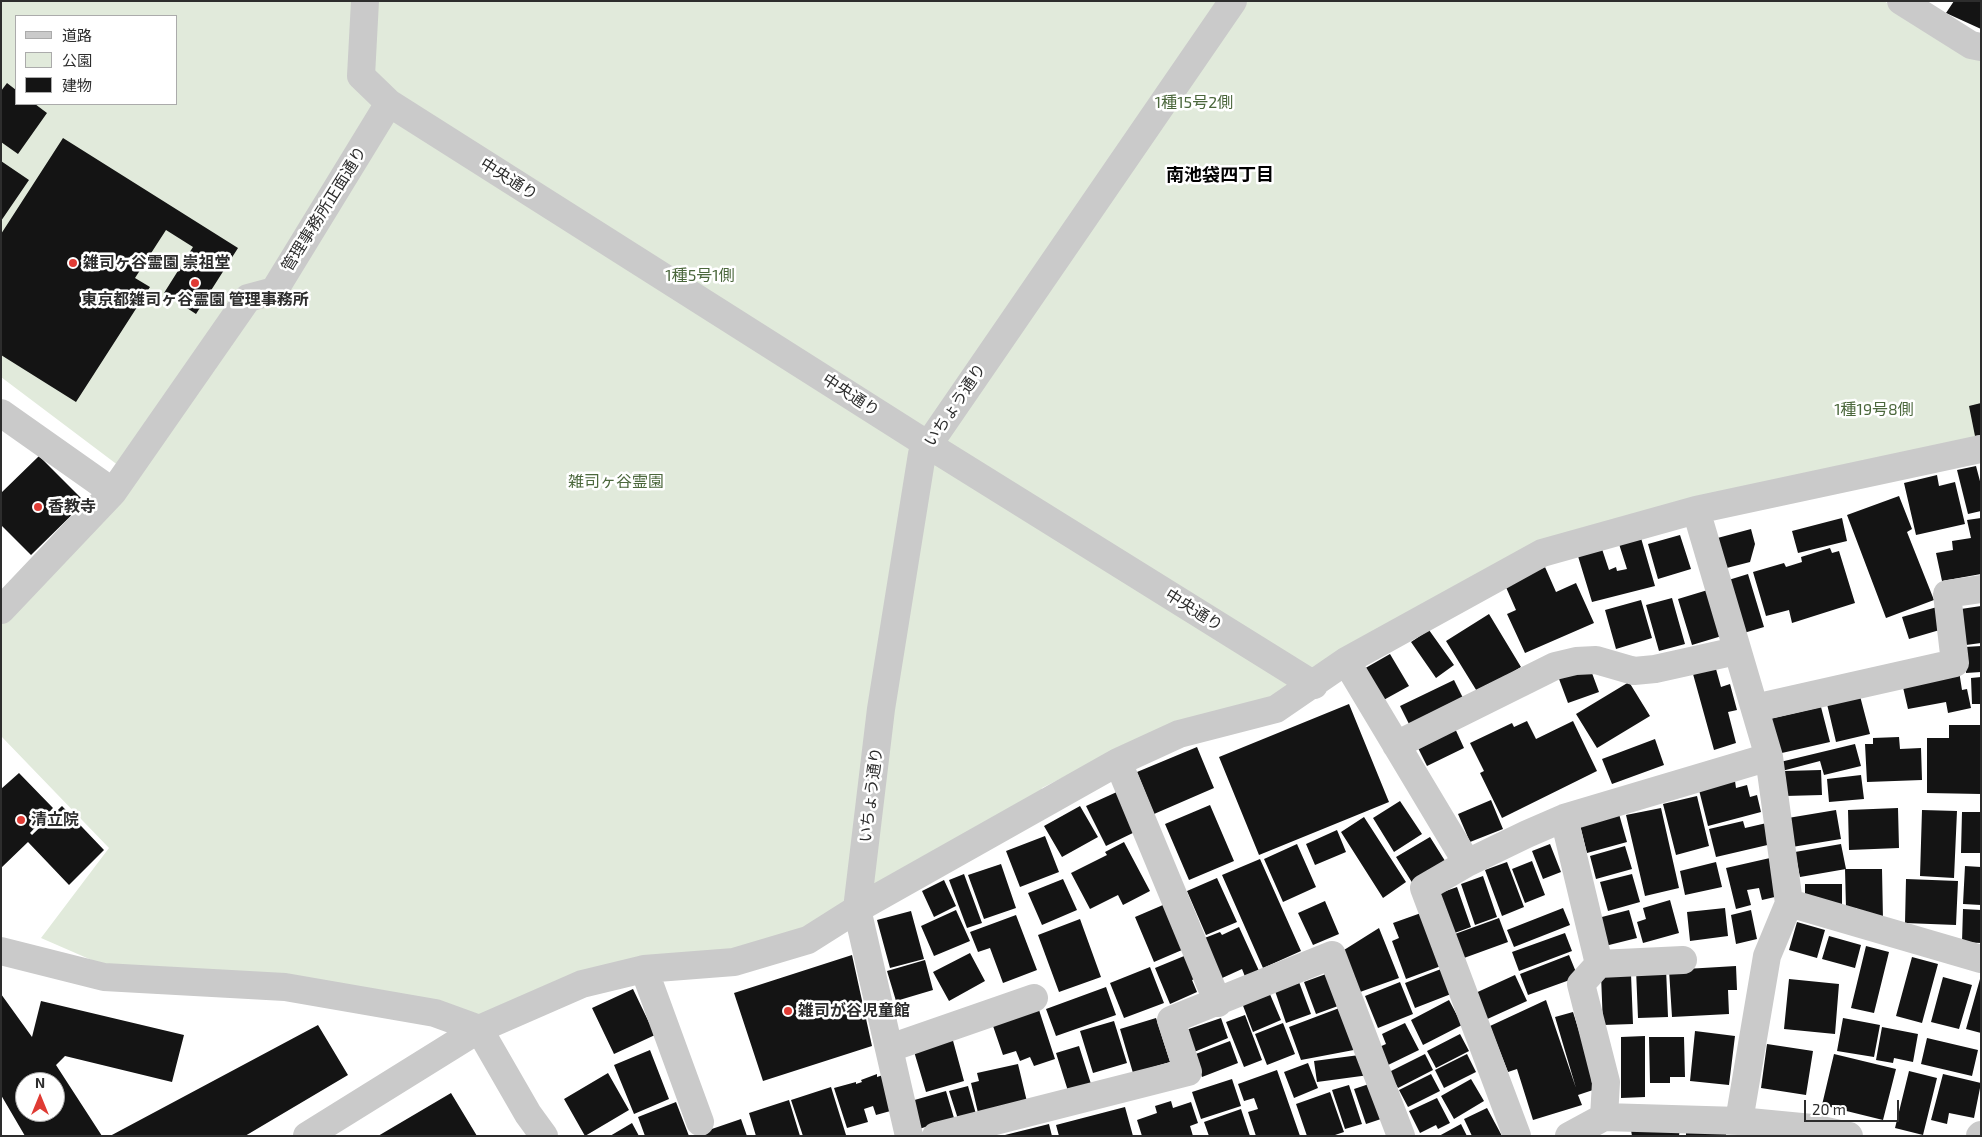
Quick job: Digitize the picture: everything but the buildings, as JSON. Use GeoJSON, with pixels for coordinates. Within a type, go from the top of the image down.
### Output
{"type":"FeatureCollection","features":[{"type":"Feature","properties":{"kind":"street"},"geometry":{"type":"LineString","coordinates":[[365,1],[361,76],[389,103]]}},
{"type":"Feature","properties":{"kind":"street","name":"いちょう通り"},"geometry":{"type":"LineString","coordinates":[[857,909],[881,709],[922,454],[927,444],[1233,1]]}},
{"type":"Feature","properties":{"kind":"street"},"geometry":{"type":"LineString","coordinates":[[1901,1],[1971,45],[1981,47]]}},
{"type":"Feature","properties":{"kind":"street","name":"中央通り"},"geometry":{"type":"LineString","coordinates":[[389,103],[927,444],[1314,685]]}},
{"type":"Feature","properties":{"kind":"street","name":"管理事務所正面通り"},"geometry":{"type":"LineString","coordinates":[[1,610],[113,492],[248,298],[274,291],[389,103]]}},
{"type":"Feature","properties":{"kind":"street"},"geometry":{"type":"LineString","coordinates":[[1,413],[113,492]]}},
{"type":"Feature","properties":{"kind":"street"},"geometry":{"type":"LineString","coordinates":[[307,1136],[479,1029],[582,984],[644,969],[725,963],[758,956],[808,940],[857,909],[1118,762],[1179,734],[1276,709],[1314,685],[1346,661],[1542,553],[1696,510],[1981,449]]}},
{"type":"Feature","properties":{"kind":"street"},"geometry":{"type":"LineString","coordinates":[[1696,510],[1736,651],[1769,757],[1788,903],[1767,956],[1739,1121]]}},
{"type":"Feature","properties":{"kind":"street"},"geometry":{"type":"LineString","coordinates":[[1755,708],[1955,663],[1947,594],[1981,589]]}},
{"type":"Feature","properties":{"kind":"street"},"geometry":{"type":"LineString","coordinates":[[1396,745],[1555,666],[1576,661],[1596,660],[1634,671],[1736,651]]}},
{"type":"Feature","properties":{"kind":"street"},"geometry":{"type":"LineString","coordinates":[[1346,661],[1467,863]]}},
{"type":"Feature","properties":{"kind":"street"},"geometry":{"type":"LineString","coordinates":[[1517,1136],[1424,888],[1467,863],[1564,818],[1769,757]]}},
{"type":"Feature","properties":{"kind":"street"},"geometry":{"type":"LineString","coordinates":[[1118,762],[1218,1003]]}},
{"type":"Feature","properties":{"kind":"street"},"geometry":{"type":"LineString","coordinates":[[1564,818],[1599,964]]}},
{"type":"Feature","properties":{"kind":"street"},"geometry":{"type":"LineString","coordinates":[[1788,903],[1981,959]]}},
{"type":"Feature","properties":{"kind":"street"},"geometry":{"type":"LineString","coordinates":[[857,909],[909,1136]]}},
{"type":"Feature","properties":{"kind":"street"},"geometry":{"type":"LineString","coordinates":[[1,951],[104,976],[292,988],[435,1012],[479,1029],[528,1114],[544,1136]]}},
{"type":"Feature","properties":{"kind":"street"},"geometry":{"type":"LineString","coordinates":[[936,1136],[1188,1072],[1171,1020],[1218,1003],[1332,955],[1398,1135]]}},
{"type":"Feature","properties":{"kind":"street"},"geometry":{"type":"LineString","coordinates":[[1604,1117],[1606,1082],[1581,984],[1599,964],[1683,960]]}},
{"type":"Feature","properties":{"kind":"street"},"geometry":{"type":"LineString","coordinates":[[644,969],[700,1122]]}},
{"type":"Feature","properties":{"kind":"street"},"geometry":{"type":"LineString","coordinates":[[890,1048],[1034,998]]}},
{"type":"Feature","properties":{"kind":"street"},"geometry":{"type":"LineString","coordinates":[[1569,1136],[1604,1117],[1739,1121],[1812,1128],[1849,1136]]}},
{"type":"Feature","properties":{"kind":"green space","name":"雑司ヶ谷霊園"},"geometry":{"type":"Polygon","coordinates":[[[1,1],[1884,1],[1971,56],[1981,58],[1981,450],[1542,553],[1271,701],[1092,763],[1042,788],[1038,799],[808,939],[479,1024],[103,965],[41,938],[109,848],[1,736],[1,619],[135,478],[1,377],[1,1]]]}},
{"type":"Feature","properties":{"kind":"place","name":"雑司ヶ谷霊園 崇祖堂"},"geometry":{"type":"Point","coordinates":[73,263]}},
{"type":"Feature","properties":{"kind":"place","name":"東京都雑司ヶ谷霊園 管理事務所"},"geometry":{"type":"Point","coordinates":[195,283]}},
{"type":"Feature","properties":{"kind":"place","name":"香教寺"},"geometry":{"type":"Point","coordinates":[38,507]}},
{"type":"Feature","properties":{"kind":"place","name":"清立院"},"geometry":{"type":"Point","coordinates":[21,820]}},
{"type":"Feature","properties":{"kind":"place","name":"雑司が谷児童館"},"geometry":{"type":"Point","coordinates":[788,1011]}},
{"type":"Feature","properties":{"kind":"district","name":"南池袋四丁目"},"geometry":{"type":"Point","coordinates":[1220,175]}},
{"type":"Feature","properties":{"kind":"park label","name":"1種15号2側"},"geometry":{"type":"Point","coordinates":[1194,103]}},
{"type":"Feature","properties":{"kind":"park label","name":"1種5号1側"},"geometry":{"type":"Point","coordinates":[700,276]}},
{"type":"Feature","properties":{"kind":"park label","name":"1種19号8側"},"geometry":{"type":"Point","coordinates":[1874,410]}}]}
